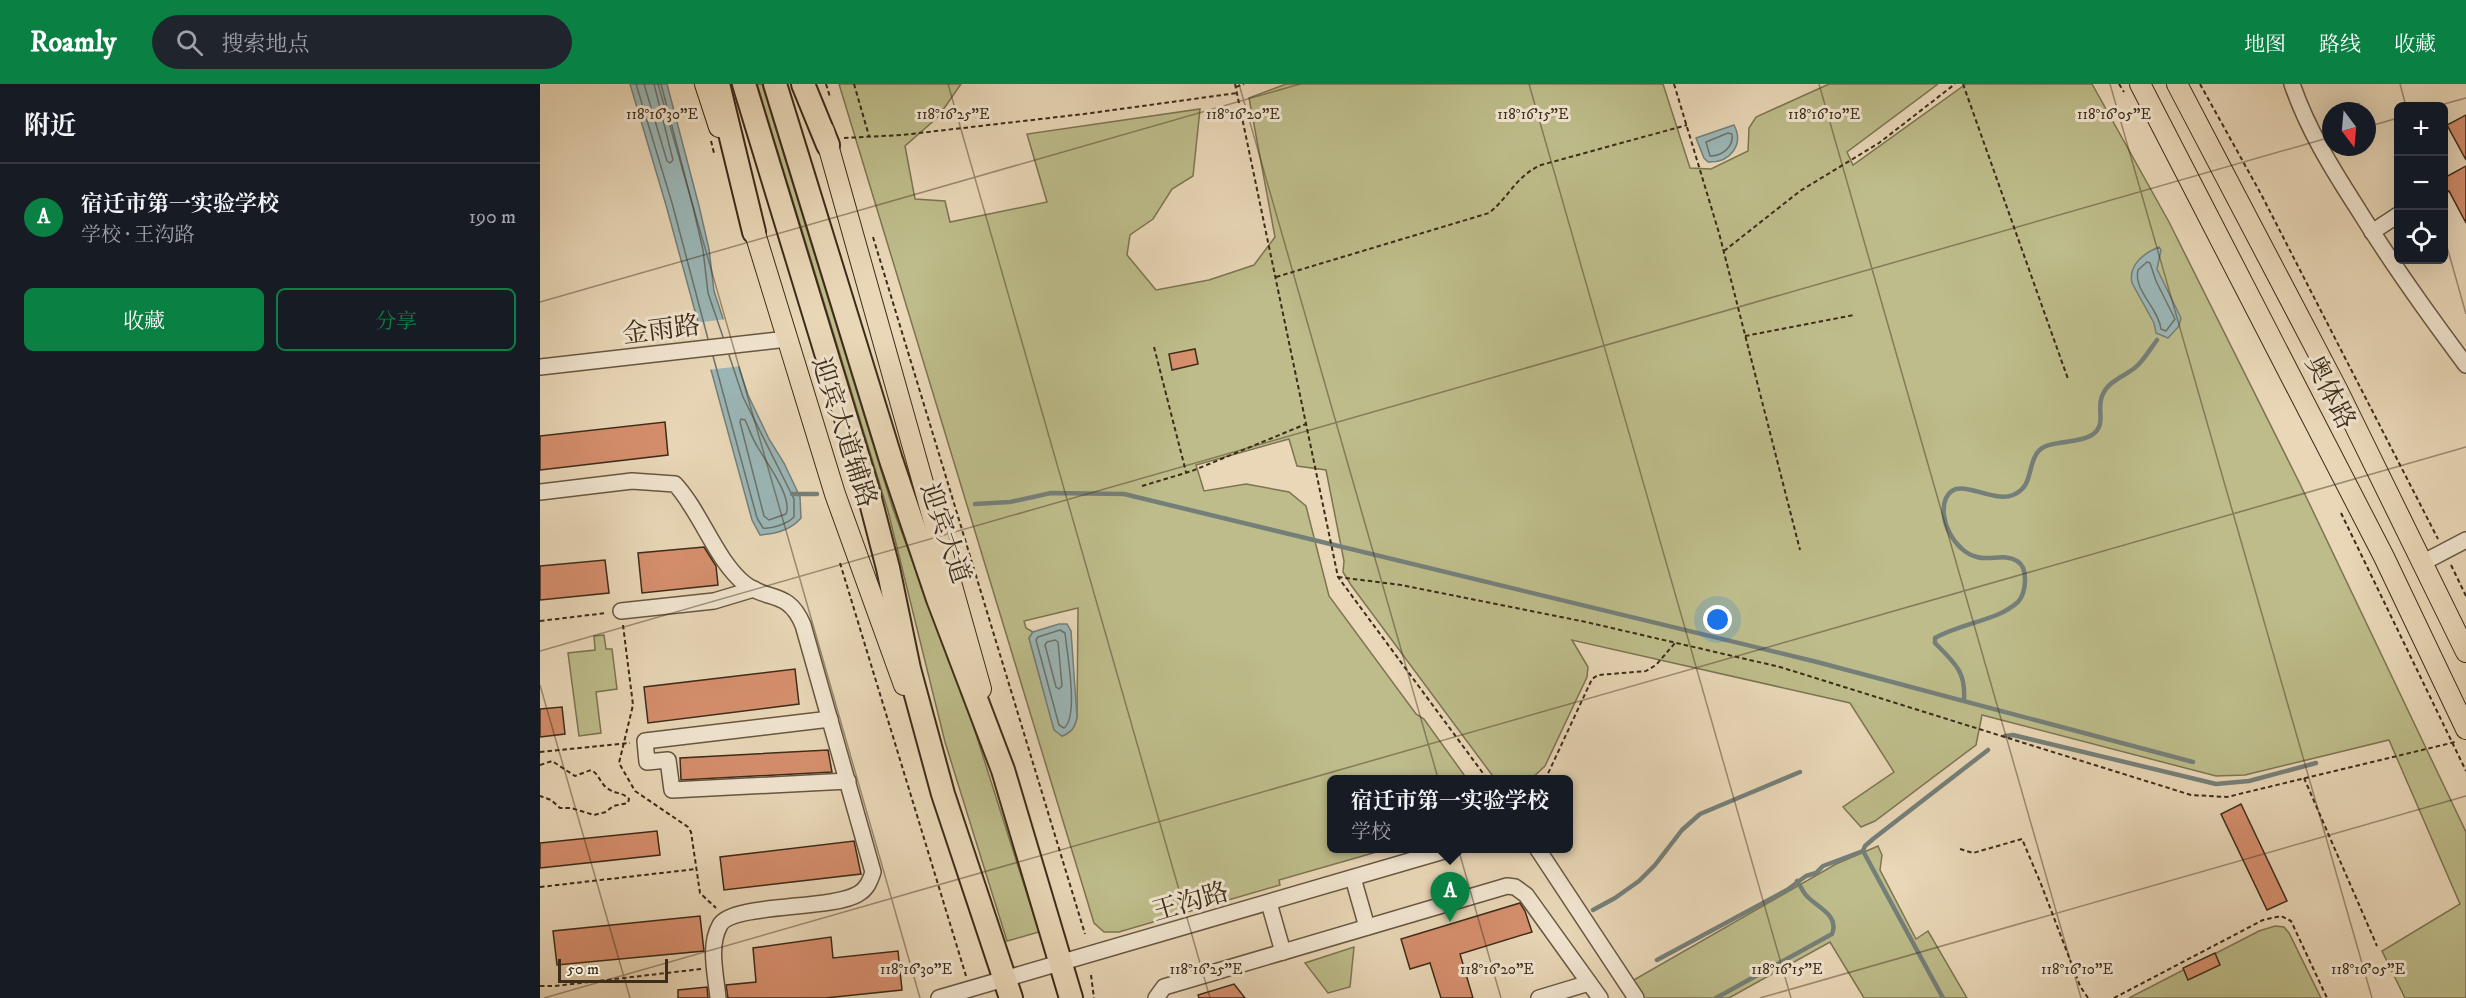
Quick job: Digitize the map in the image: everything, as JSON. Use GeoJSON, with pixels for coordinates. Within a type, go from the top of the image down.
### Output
{"type":"FeatureCollection","features":[{"type":"Feature","properties":{"kind":"highway"},"geometry":{"type":"LineString","coordinates":[[718,84],[754,232]]}},
{"type":"Feature","properties":{"kind":"highway"},"geometry":{"type":"LineString","coordinates":[[744,84],[867,487],[888,568],[909,669],[943,794],[1008,989]]}},
{"type":"Feature","properties":{"kind":"highway","name":"迎宾大道"},"geometry":{"type":"LineString","coordinates":[[775,84],[891,460],[938,599],[1003,770],[1071,998]]}},
{"type":"Feature","properties":{"kind":"highway"},"geometry":{"type":"LineString","coordinates":[[803,84],[835,142]]}},
{"type":"Feature","properties":{"kind":"main road","name":"迎宾大道辅路"},"geometry":{"type":"LineString","coordinates":[[705,84],[754,232],[835,494],[943,794]]}},
{"type":"Feature","properties":{"kind":"main road"},"geometry":{"type":"LineString","coordinates":[[810,84],[835,142],[1003,770]]}},
{"type":"Feature","properties":{"kind":"main road","name":"奥体路"},"geometry":{"type":"LineString","coordinates":[[2177,84],[2337,390],[2424,562],[2466,652]]}},
{"type":"Feature","properties":{"kind":"main road","name":"奥体路"},"geometry":{"type":"LineString","coordinates":[[2132,89],[2385,557],[2462,735]]}},
{"type":"Feature","properties":{"kind":"street"},"geometry":{"type":"LineString","coordinates":[[2292,84],[2304,117],[2319,145],[2372,232],[2411,291],[2466,365]]}},
{"type":"Feature","properties":{"kind":"street"},"geometry":{"type":"LineString","coordinates":[[2372,232],[2394,218]]}},
{"type":"Feature","properties":{"kind":"street","name":"金雨路"},"geometry":{"type":"LineString","coordinates":[[540,367],[787,339]]}},
{"type":"Feature","properties":{"kind":"street"},"geometry":{"type":"LineString","coordinates":[[540,492],[632,482],[656,481],[675,484],[686,496],[734,573],[754,589],[784,600],[799,616],[872,862],[873,872],[866,888],[847,899],[745,913],[721,922],[715,939],[718,998]]}},
{"type":"Feature","properties":{"kind":"street"},"geometry":{"type":"LineString","coordinates":[[2424,562],[2466,540]]}},
{"type":"Feature","properties":{"kind":"street"},"geometry":{"type":"LineString","coordinates":[[621,611],[714,601],[754,589]]}},
{"type":"Feature","properties":{"kind":"street"},"geometry":{"type":"LineString","coordinates":[[830,719],[645,741],[647,762],[668,760],[672,790],[848,781]]}},
{"type":"Feature","properties":{"kind":"street","name":"王沟路"},"geometry":{"type":"LineString","coordinates":[[939,998],[1008,989],[1061,964],[1440,853]]}},
{"type":"Feature","properties":{"kind":"street"},"geometry":{"type":"LineString","coordinates":[[1540,853],[1636,998]]}},
{"type":"Feature","properties":{"kind":"street"},"geometry":{"type":"LineString","coordinates":[[1353,878],[1367,927]]}},
{"type":"Feature","properties":{"kind":"street"},"geometry":{"type":"LineString","coordinates":[[1156,998],[1164,987],[1186,989],[1283,952],[1497,888],[1515,887],[1526,895],[1600,998]]}},
{"type":"Feature","properties":{"kind":"street"},"geometry":{"type":"LineString","coordinates":[[1269,903],[1283,952]]}},
{"type":"Feature","properties":{"kind":"street"},"geometry":{"type":"LineString","coordinates":[[1539,998],[1589,983]]}},
{"type":"Feature","properties":{"kind":"path"},"geometry":{"type":"LineString","coordinates":[[826,84],[832,106]]}},
{"type":"Feature","properties":{"kind":"path"},"geometry":{"type":"LineString","coordinates":[[854,84],[869,136]]}},
{"type":"Feature","properties":{"kind":"path"},"geometry":{"type":"LineString","coordinates":[[1244,84],[1235,85],[1338,577],[1484,775]]}},
{"type":"Feature","properties":{"kind":"path"},"geometry":{"type":"LineString","coordinates":[[1674,84],[1724,252],[1800,550]]}},
{"type":"Feature","properties":{"kind":"path"},"geometry":{"type":"LineString","coordinates":[[1724,252],[1800,191],[1879,143],[1955,84]]}},
{"type":"Feature","properties":{"kind":"path"},"geometry":{"type":"LineString","coordinates":[[1963,84],[2068,380]]}},
{"type":"Feature","properties":{"kind":"path"},"geometry":{"type":"LineString","coordinates":[[2119,84],[2132,89]]}},
{"type":"Feature","properties":{"kind":"path"},"geometry":{"type":"LineString","coordinates":[[2200,84],[2261,194],[2466,596]]}},
{"type":"Feature","properties":{"kind":"path"},"geometry":{"type":"LineString","coordinates":[[835,142],[869,136],[1084,114],[1237,93]]}},
{"type":"Feature","properties":{"kind":"path"},"geometry":{"type":"LineString","coordinates":[[1276,278],[1489,213],[1501,204],[1520,178],[1534,168],[1687,125]]}},
{"type":"Feature","properties":{"kind":"path"},"geometry":{"type":"LineString","coordinates":[[873,236],[1085,934]]}},
{"type":"Feature","properties":{"kind":"path"},"geometry":{"type":"LineString","coordinates":[[1745,336],[1854,315]]}},
{"type":"Feature","properties":{"kind":"path"},"geometry":{"type":"LineString","coordinates":[[1154,347],[1186,472]]}},
{"type":"Feature","properties":{"kind":"path"},"geometry":{"type":"LineString","coordinates":[[1142,486],[1186,472],[1306,424]]}},
{"type":"Feature","properties":{"kind":"path"},"geometry":{"type":"LineString","coordinates":[[2340,511],[2466,771]]}},
{"type":"Feature","properties":{"kind":"path"},"geometry":{"type":"LineString","coordinates":[[1338,577],[1401,585],[1780,667],[2191,795],[2227,797],[2451,743],[2462,735]]}},
{"type":"Feature","properties":{"kind":"path"},"geometry":{"type":"LineString","coordinates":[[1547,775],[1592,678],[1598,675],[1646,670],[1656,665],[1676,643]]}},
{"type":"Feature","properties":{"kind":"path"},"geometry":{"type":"LineString","coordinates":[[540,752],[645,741]]}},
{"type":"Feature","properties":{"kind":"path"},"geometry":{"type":"LineString","coordinates":[[540,765],[552,761],[575,776],[591,770],[608,789],[627,797]]}},
{"type":"Feature","properties":{"kind":"path"},"geometry":{"type":"LineString","coordinates":[[2304,778],[2378,946]]}},
{"type":"Feature","properties":{"kind":"path"},"geometry":{"type":"LineString","coordinates":[[627,797],[635,791]]}},
{"type":"Feature","properties":{"kind":"path"},"geometry":{"type":"LineString","coordinates":[[540,796],[551,800],[560,808],[571,808],[594,815],[606,812],[614,806],[628,803],[627,797]]}},
{"type":"Feature","properties":{"kind":"path"},"geometry":{"type":"LineString","coordinates":[[1960,849],[1972,852],[2022,839],[2042,884],[2080,986],[2088,998]]}},
{"type":"Feature","properties":{"kind":"path"},"geometry":{"type":"LineString","coordinates":[[540,887],[696,869]]}},
{"type":"Feature","properties":{"kind":"path"},"geometry":{"type":"LineString","coordinates":[[2114,998],[2263,920],[2281,915],[2290,921],[2327,998]]}},
{"type":"Feature","properties":{"kind":"path"},"geometry":{"type":"LineString","coordinates":[[540,986],[716,967]]}},
{"type":"Feature","properties":{"kind":"path"},"geometry":{"type":"LineString","coordinates":[[1090,975],[1094,998]]}},
{"type":"Feature","properties":{"kind":"shaded area"},"geometry":{"type":"Polygon","coordinates":[[[757,84],[762,84],[893,509],[966,703],[1039,932],[1007,941],[945,742],[888,511],[757,84]]]}},
{"type":"Feature","properties":{"kind":"shaded area"},"geometry":{"type":"Polygon","coordinates":[[[839,84],[961,84],[938,117],[905,146],[915,199],[945,201],[950,222],[1047,202],[1027,134],[1200,109],[1193,176],[1172,189],[1153,219],[1130,235],[1127,255],[1156,290],[1209,280],[1254,265],[1275,237],[1249,98],[1286,84],[1663,84],[1690,168],[1711,169],[1748,151],[1749,128],[1756,117],[1829,84],[1938,84],[1847,152],[1853,165],[1966,84],[2092,84],[2169,222],[2300,484],[2466,832],[2466,998],[2405,998],[2382,951],[2460,904],[2389,740],[2245,775],[2216,776],[1982,715],[1976,745],[1875,821],[1861,827],[1843,807],[1894,772],[1850,703],[1572,640],[1588,667],[1587,677],[1545,766],[1535,775],[1492,775],[1343,572],[1344,561],[1326,470],[1297,466],[1289,439],[1196,465],[1204,491],[1246,484],[1289,492],[1306,506],[1329,596],[1464,775],[1327,775],[1327,853],[1373,853],[1279,880],[1280,885],[1119,932],[1104,932],[1094,923],[839,84]],[[1078,608],[1024,621],[1026,628],[1033,632],[1029,638],[1054,729],[1062,736],[1068,733],[1077,717],[1078,608]]]}},
{"type":"Feature","properties":{"kind":"shaded area"},"geometry":{"type":"Polygon","coordinates":[[[604,635],[606,649],[612,649],[617,689],[596,692],[601,733],[579,736],[568,653],[595,650],[594,636],[604,635]]]}},
{"type":"Feature","properties":{"kind":"shaded area"},"geometry":{"type":"Polygon","coordinates":[[[1878,846],[1882,855],[1880,870],[1916,939],[1928,931],[1967,998],[1864,998],[1830,942],[1729,998],[1644,998],[1632,981],[1836,864],[1878,846]]]}},
{"type":"Feature","properties":{"kind":"shaded area"},"geometry":{"type":"Polygon","coordinates":[[[2275,926],[2284,927],[2289,933],[2321,998],[2129,998],[2259,931],[2275,926]]]}},
{"type":"Feature","properties":{"kind":"shaded area"},"geometry":{"type":"Polygon","coordinates":[[[1354,947],[1350,987],[1328,993],[1305,963],[1354,947]]]}},
{"type":"Feature","properties":{"kind":"water"},"geometry":{"type":"Polygon","coordinates":[[[630,84],[667,84],[709,249],[714,291],[748,395],[800,497],[801,518],[782,531],[760,535],[752,520],[666,205],[630,84]]]}},
{"type":"Feature","properties":{"kind":"water"},"geometry":{"type":"Polygon","coordinates":[[[1734,125],[1737,139],[1733,151],[1723,159],[1708,162],[1696,138],[1734,125]]]}},
{"type":"Feature","properties":{"kind":"water"},"geometry":{"type":"Polygon","coordinates":[[[2159,247],[2161,250],[2157,269],[2181,318],[2179,326],[2168,338],[2156,333],[2154,323],[2131,277],[2138,260],[2159,247]]]}},
{"type":"Feature","properties":{"kind":"water"},"geometry":{"type":"Polygon","coordinates":[[[1059,624],[1067,624],[1071,631],[1077,717],[1072,729],[1062,736],[1054,730],[1029,638],[1033,632],[1059,624]]]}},
{"type":"Feature","properties":{"kind":"pier"},"geometry":{"type":"Polygon","coordinates":[[[727,319],[742,366],[707,370],[694,323],[727,319]]]}},
{"type":"Feature","properties":{"kind":"building"},"geometry":{"type":"Polygon","coordinates":[[[2466,115],[2466,160],[2448,127],[2448,124],[2466,115]]]}},
{"type":"Feature","properties":{"kind":"building"},"geometry":{"type":"Polygon","coordinates":[[[2466,166],[2466,223],[2448,192],[2448,176],[2466,166]]]}},
{"type":"Feature","properties":{"kind":"building"},"geometry":{"type":"Polygon","coordinates":[[[1195,349],[1198,364],[1172,370],[1169,354],[1195,349]]]}},
{"type":"Feature","properties":{"kind":"building"},"geometry":{"type":"Polygon","coordinates":[[[665,422],[668,455],[540,470],[540,436],[665,422]]]}},
{"type":"Feature","properties":{"kind":"building"},"geometry":{"type":"Polygon","coordinates":[[[704,547],[716,566],[718,585],[642,593],[638,553],[704,547]]]}},
{"type":"Feature","properties":{"kind":"building"},"geometry":{"type":"Polygon","coordinates":[[[605,560],[609,593],[540,600],[540,566],[605,560]]]}},
{"type":"Feature","properties":{"kind":"building"},"geometry":{"type":"Polygon","coordinates":[[[795,669],[799,704],[648,723],[644,687],[795,669]]]}},
{"type":"Feature","properties":{"kind":"building"},"geometry":{"type":"Polygon","coordinates":[[[562,707],[565,734],[540,737],[540,709],[562,707]]]}},
{"type":"Feature","properties":{"kind":"building"},"geometry":{"type":"Polygon","coordinates":[[[828,750],[832,772],[681,780],[680,758],[828,750]]]}},
{"type":"Feature","properties":{"kind":"building"},"geometry":{"type":"Polygon","coordinates":[[[2241,804],[2287,901],[2267,910],[2221,814],[2241,804]]]}},
{"type":"Feature","properties":{"kind":"building"},"geometry":{"type":"Polygon","coordinates":[[[657,831],[660,855],[540,868],[540,843],[657,831]]]}},
{"type":"Feature","properties":{"kind":"building"},"geometry":{"type":"Polygon","coordinates":[[[854,841],[861,874],[724,890],[720,857],[854,841]]]}},
{"type":"Feature","properties":{"kind":"building"},"geometry":{"type":"Polygon","coordinates":[[[1520,903],[1532,932],[1460,954],[1473,998],[1441,998],[1430,963],[1410,969],[1401,939],[1520,903]]]}},
{"type":"Feature","properties":{"kind":"building"},"geometry":{"type":"Polygon","coordinates":[[[700,916],[704,951],[557,965],[553,931],[700,916]]]}},
{"type":"Feature","properties":{"kind":"building"},"geometry":{"type":"Polygon","coordinates":[[[831,937],[833,958],[898,951],[902,990],[825,998],[728,998],[726,985],[756,982],[753,948],[831,937]]]}},
{"type":"Feature","properties":{"kind":"building"},"geometry":{"type":"Polygon","coordinates":[[[2215,953],[2220,965],[2188,980],[2183,968],[2215,953]]]}},
{"type":"Feature","properties":{"kind":"building"},"geometry":{"type":"Polygon","coordinates":[[[1234,984],[1245,998],[1199,998],[1198,995],[1234,984]]]}},
{"type":"Feature","properties":{"kind":"building"},"geometry":{"type":"Polygon","coordinates":[[[707,987],[708,998],[678,998],[678,990],[707,987]]]}},
{"type":"Feature","properties":{"kind":"waterway"},"geometry":{"type":"LineString","coordinates":[[1964,700],[1963,682],[1958,668],[1935,643],[1935,638],[1999,614],[2011,607],[2021,598],[2025,575],[2021,564],[2017,561],[2002,557],[1977,557],[1962,549],[1955,542],[1946,525],[1944,515],[1946,498],[1951,491],[1958,489],[2004,497],[2019,492],[2027,482],[2034,459],[2041,449],[2085,438],[2097,431],[2101,399],[2106,389],[2138,365],[2157,340]]}},
{"type":"Feature","properties":{"kind":"waterway"},"geometry":{"type":"LineString","coordinates":[[975,504],[1010,502],[1051,493],[1124,494],[1817,662],[2193,762]]}},
{"type":"Feature","properties":{"kind":"waterway"},"geometry":{"type":"LineString","coordinates":[[792,494],[817,494]]}},
{"type":"Feature","properties":{"kind":"waterway"},"geometry":{"type":"LineString","coordinates":[[2005,736],[2013,735],[2216,784],[2249,781],[2316,763]]}},
{"type":"Feature","properties":{"kind":"waterway"},"geometry":{"type":"LineString","coordinates":[[1943,998],[1863,851],[1873,839],[1988,750]]}},
{"type":"Feature","properties":{"kind":"waterway"},"geometry":{"type":"LineString","coordinates":[[1593,910],[1639,881],[1655,865],[1682,830],[1700,814],[1800,772]]}},
{"type":"Feature","properties":{"kind":"waterway"},"geometry":{"type":"LineString","coordinates":[[1657,960],[1787,890],[1806,876],[1816,873],[1823,866],[1863,851]]}},
{"type":"Feature","properties":{"kind":"waterway"},"geometry":{"type":"LineString","coordinates":[[1716,998],[1832,934],[1834,927],[1830,916],[1809,899],[1797,881]]}},
{"type":"Feature","properties":{"kind":"place","name":"宿迁市第一实验学校"},"geometry":{"type":"Point","coordinates":[1450,922]}}]}
